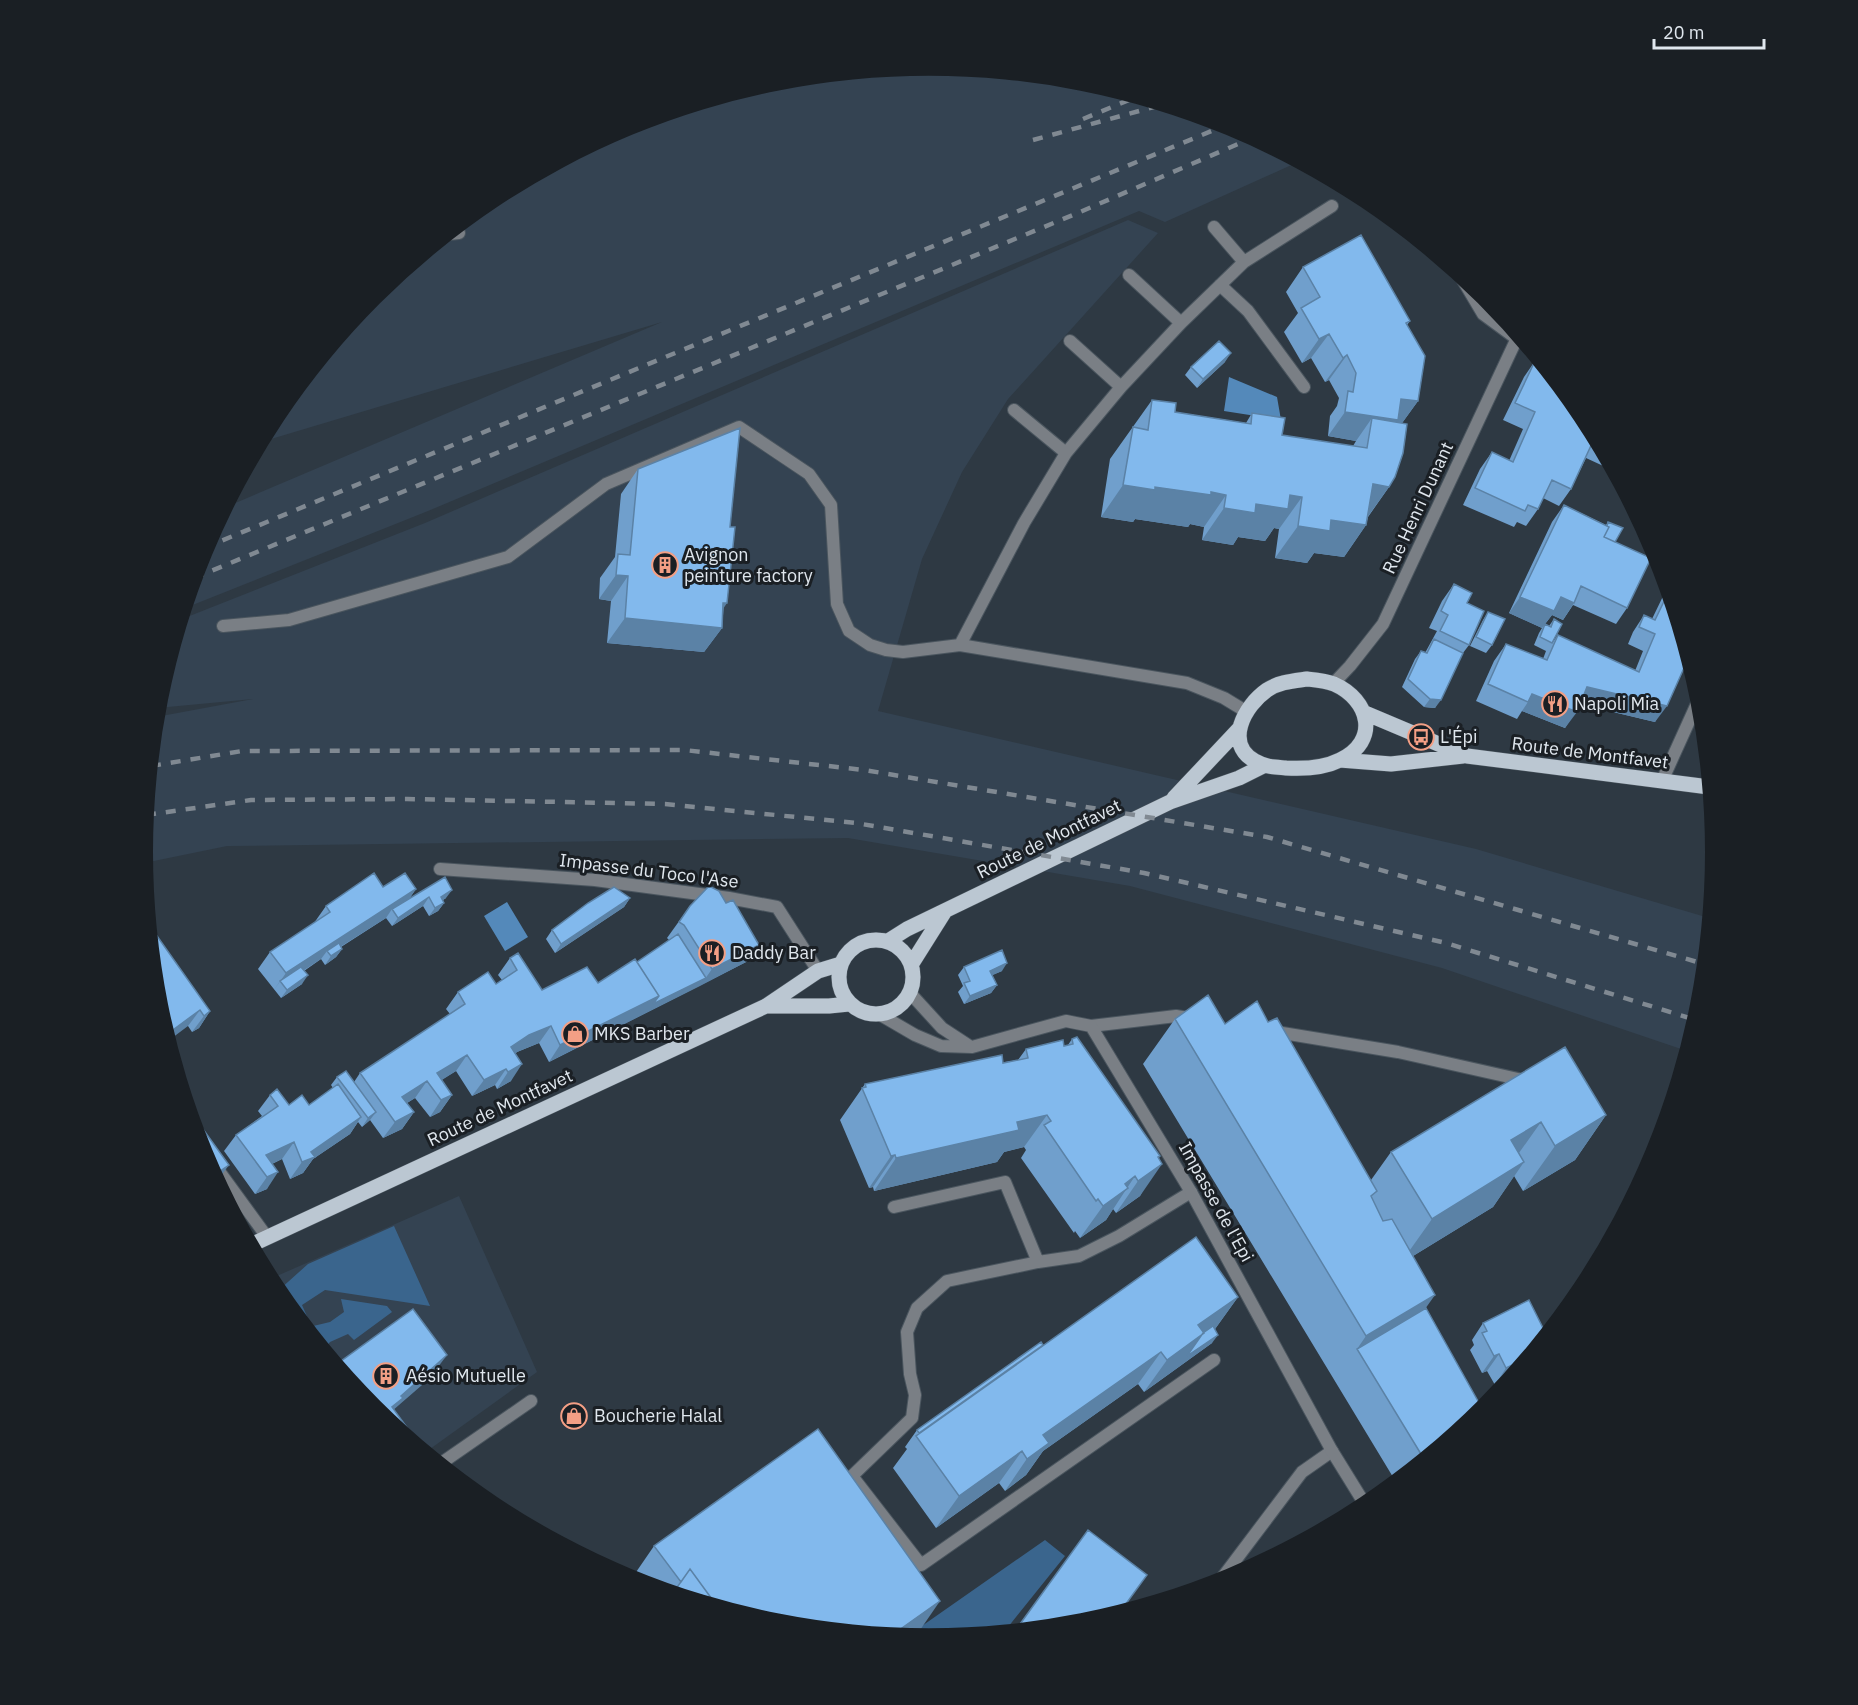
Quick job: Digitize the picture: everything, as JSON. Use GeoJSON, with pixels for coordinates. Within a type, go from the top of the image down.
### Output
{"type":"FeatureCollection","features":[{"type":"Feature","properties":{"kind":"main road"},"geometry":{"type":"LineString","coordinates":[[1307,679],[1333,684],[1357,699],[1365,713],[1367,726],[1364,737],[1356,750],[1340,760],[1312,768],[1293,769],[1263,766],[1251,759],[1242,749],[1238,740],[1239,729],[1247,712],[1267,690],[1283,683],[1307,679]]}},
{"type":"Feature","properties":{"kind":"main road","name":"Route de Montfavet"},"geometry":{"type":"LineString","coordinates":[[1365,713],[1467,756]]}},
{"type":"Feature","properties":{"kind":"main road","name":"Route de Montfavet"},"geometry":{"type":"LineString","coordinates":[[1170,802],[1239,729]]}},
{"type":"Feature","properties":{"kind":"main road","name":"Route de Montfavet"},"geometry":{"type":"LineString","coordinates":[[1340,760],[1391,764],[1467,756],[1702,787]]}},
{"type":"Feature","properties":{"kind":"main road","name":"Route de Montfavet"},"geometry":{"type":"LineString","coordinates":[[888,941],[907,929],[1170,802],[1239,778],[1263,766]]}},
{"type":"Feature","properties":{"kind":"main road"},"geometry":{"type":"LineString","coordinates":[[911,965],[945,911]]}},
{"type":"Feature","properties":{"kind":"main road"},"geometry":{"type":"LineString","coordinates":[[873,939],[888,941],[903,950],[911,965],[914,979],[910,993],[897,1008],[879,1014],[863,1012],[849,1004],[840,992],[838,978],[840,963],[848,951],[860,943],[873,939]]}},
{"type":"Feature","properties":{"kind":"main road","name":"Route de Montfavet"},"geometry":{"type":"LineString","coordinates":[[258,1242],[766,1006],[818,971],[840,963]]}},
{"type":"Feature","properties":{"kind":"main road","name":"Route de Montfavet"},"geometry":{"type":"LineString","coordinates":[[766,1006],[849,1004]]}},
{"type":"Feature","properties":{"kind":"street"},"geometry":{"type":"LineString","coordinates":[[960,645],[1024,523],[1065,453],[1120,387],[1180,323],[1244,262],[1332,206]]}},
{"type":"Feature","properties":{"kind":"street"},"geometry":{"type":"LineString","coordinates":[[1214,227],[1244,262]]}},
{"type":"Feature","properties":{"kind":"street"},"geometry":{"type":"LineString","coordinates":[[1129,275],[1180,323]]}},
{"type":"Feature","properties":{"kind":"street"},"geometry":{"type":"LineString","coordinates":[[1220,285],[1248,311],[1304,387]]}},
{"type":"Feature","properties":{"kind":"street"},"geometry":{"type":"LineString","coordinates":[[1476,302],[1483,314],[1495,322]]}},
{"type":"Feature","properties":{"kind":"street"},"geometry":{"type":"LineString","coordinates":[[1070,341],[1120,387]]}},
{"type":"Feature","properties":{"kind":"street","name":"Rue Henri Dunant"},"geometry":{"type":"LineString","coordinates":[[1333,684],[1383,624],[1514,344]]}},
{"type":"Feature","properties":{"kind":"street"},"geometry":{"type":"LineString","coordinates":[[1014,410],[1065,453]]}},
{"type":"Feature","properties":{"kind":"street"},"geometry":{"type":"LineString","coordinates":[[223,626],[289,620],[508,557],[606,484],[739,427],[810,474],[831,505],[837,604],[849,631],[870,645],[903,652],[960,645],[1187,683],[1224,698],[1247,712]]}},
{"type":"Feature","properties":{"kind":"street"},"geometry":{"type":"LineString","coordinates":[[1662,781],[1692,714]]}},
{"type":"Feature","properties":{"kind":"street","name":"Impasse du Toco l'Ase"},"geometry":{"type":"LineString","coordinates":[[440,869],[595,880],[729,898],[777,907],[818,971]]}},
{"type":"Feature","properties":{"kind":"street"},"geometry":{"type":"LineString","coordinates":[[910,993],[942,1028],[972,1047]]}},
{"type":"Feature","properties":{"kind":"street"},"geometry":{"type":"LineString","coordinates":[[879,1014],[915,1035],[940,1046],[972,1047],[1066,1021],[1091,1026],[1176,1016],[1211,1022]]}},
{"type":"Feature","properties":{"kind":"street","name":"Impasse de l'Epi"},"geometry":{"type":"LineString","coordinates":[[1091,1026],[1191,1192],[1332,1451],[1361,1497]]}},
{"type":"Feature","properties":{"kind":"street"},"geometry":{"type":"LineString","coordinates":[[1258,1029],[1398,1052],[1542,1084]]}},
{"type":"Feature","properties":{"kind":"street"},"geometry":{"type":"LineString","coordinates":[[227,1182],[267,1238]]}},
{"type":"Feature","properties":{"kind":"street"},"geometry":{"type":"LineString","coordinates":[[894,1207],[1005,1182],[1038,1262]]}},
{"type":"Feature","properties":{"kind":"street"},"geometry":{"type":"LineString","coordinates":[[1191,1192],[1119,1236],[1079,1256],[947,1281],[917,1308],[907,1332],[910,1374],[915,1395],[912,1418],[852,1476],[921,1565],[1214,1360]]}},
{"type":"Feature","properties":{"kind":"street"},"geometry":{"type":"LineString","coordinates":[[446,1460],[531,1401]]}},
{"type":"Feature","properties":{"kind":"street"},"geometry":{"type":"LineString","coordinates":[[1232,1566],[1302,1472],[1332,1451]]}},
{"type":"Feature","properties":{"kind":"shaded area"},"geometry":{"type":"Polygon","coordinates":[[[929,76],[1030,83],[1080,91],[1178,118],[1226,136],[1289,166],[1165,222],[1139,211],[428,511],[194,605],[212,556],[236,503],[662,322],[273,438],[313,380],[346,341],[417,269],[457,237],[498,207],[541,180],[586,157],[632,136],[728,103],[778,91],[878,78],[929,76]]]}},
{"type":"Feature","properties":{"kind":"shaded area"},"geometry":{"type":"Polygon","coordinates":[[[1128,220],[1158,233],[1008,399],[962,472],[922,559],[878,711],[1476,849],[1702,916],[1690,1004],[1680,1049],[1442,968],[1130,886],[848,838],[227,846],[153,861],[155,802],[166,715],[253,699],[167,707],[179,652],[190,616],[425,523],[1128,220]]]}},
{"type":"Feature","properties":{"kind":"shaded area"},"geometry":{"type":"Polygon","coordinates":[[[1229,377],[1277,397],[1281,420],[1224,411],[1229,377]]]}},
{"type":"Feature","properties":{"kind":"shaded area"},"geometry":{"type":"Polygon","coordinates":[[[507,902],[528,937],[505,951],[484,916],[507,902]]]}},
{"type":"Feature","properties":{"kind":"shaded area"},"geometry":{"type":"Polygon","coordinates":[[[459,1196],[537,1372],[432,1448],[380,1401],[346,1364],[313,1325],[279,1275],[459,1196]]]}},
{"type":"Feature","properties":{"kind":"shaded area"},"geometry":{"type":"Polygon","coordinates":[[[394,1226],[430,1306],[325,1290],[302,1305],[307,1317],[285,1285],[308,1264],[394,1226]]]}},
{"type":"Feature","properties":{"kind":"shaded area"},"geometry":{"type":"Polygon","coordinates":[[[341,1299],[387,1306],[392,1312],[354,1340],[348,1334],[329,1344],[314,1326],[330,1322],[344,1312],[341,1299]]]}},
{"type":"Feature","properties":{"kind":"shaded area"},"geometry":{"type":"Polygon","coordinates":[[[1045,1540],[1065,1556],[1010,1624],[919,1628],[1045,1540]]]}},
{"type":"Feature","properties":{"kind":"building"},"geometry":{"type":"Polygon","coordinates":[[[1361,235],[1410,321],[1406,323],[1425,356],[1418,401],[1401,399],[1398,420],[1345,412],[1348,391],[1353,392],[1356,373],[1347,355],[1343,358],[1329,334],[1319,339],[1301,308],[1320,297],[1303,267],[1361,235]]]}},
{"type":"Feature","properties":{"kind":"building"},"geometry":{"type":"Polygon","coordinates":[[[1219,341],[1231,353],[1203,379],[1191,367],[1219,341]]]}},
{"type":"Feature","properties":{"kind":"building"},"geometry":{"type":"Polygon","coordinates":[[[1533,366],[1574,421],[1590,447],[1571,489],[1552,480],[1538,509],[1528,505],[1525,511],[1475,488],[1492,452],[1513,462],[1535,412],[1515,403],[1533,366]]]}},
{"type":"Feature","properties":{"kind":"building"},"geometry":{"type":"Polygon","coordinates":[[[1152,400],[1176,403],[1175,412],[1251,424],[1252,413],[1285,418],[1282,435],[1367,448],[1372,418],[1407,424],[1403,453],[1389,487],[1373,484],[1366,525],[1331,520],[1330,531],[1298,526],[1302,497],[1290,495],[1288,509],[1256,504],[1255,513],[1224,508],[1226,495],[1155,487],[1155,490],[1123,485],[1133,427],[1148,430],[1152,400]]]}},
{"type":"Feature","properties":{"kind":"building","name":"Avignon peinture factory"},"geometry":{"type":"Polygon","coordinates":[[[740,428],[730,527],[735,527],[727,603],[723,603],[722,628],[625,618],[628,576],[616,575],[618,554],[630,555],[638,469],[740,428]]]}},
{"type":"Feature","properties":{"kind":"building"},"geometry":{"type":"Polygon","coordinates":[[[1564,505],[1609,527],[1604,537],[1646,556],[1649,563],[1627,608],[1581,586],[1574,603],[1561,597],[1554,611],[1520,597],[1564,505]]]}},
{"type":"Feature","properties":{"kind":"building"},"geometry":{"type":"Polygon","coordinates":[[[1608,522],[1623,528],[1615,542],[1604,537],[1609,527],[1608,522]]]}},
{"type":"Feature","properties":{"kind":"building"},"geometry":{"type":"Polygon","coordinates":[[[1454,584],[1472,593],[1467,603],[1484,611],[1469,645],[1440,631],[1448,615],[1441,611],[1454,584]]]}},
{"type":"Feature","properties":{"kind":"building"},"geometry":{"type":"Polygon","coordinates":[[[1664,602],[1683,670],[1667,706],[1587,687],[1577,712],[1532,694],[1528,702],[1488,684],[1506,644],[1547,660],[1558,635],[1639,672],[1655,634],[1639,627],[1644,615],[1655,620],[1664,602]]]}},
{"type":"Feature","properties":{"kind":"building"},"geometry":{"type":"Polygon","coordinates":[[[1488,612],[1505,619],[1492,645],[1476,637],[1488,612]]]}},
{"type":"Feature","properties":{"kind":"building"},"geometry":{"type":"Polygon","coordinates":[[[1554,619],[1562,624],[1552,643],[1540,637],[1545,624],[1551,627],[1554,619]]]}},
{"type":"Feature","properties":{"kind":"building"},"geometry":{"type":"Polygon","coordinates":[[[1434,639],[1463,653],[1441,700],[1430,699],[1408,679],[1421,651],[1427,653],[1434,639]]]}},
{"type":"Feature","properties":{"kind":"building"},"geometry":{"type":"Polygon","coordinates":[[[374,873],[383,887],[405,873],[416,889],[286,973],[270,952],[330,912],[326,906],[374,873]]]}},
{"type":"Feature","properties":{"kind":"building"},"geometry":{"type":"Polygon","coordinates":[[[445,877],[452,890],[441,897],[444,903],[435,908],[429,897],[398,918],[392,909],[445,877]]]}},
{"type":"Feature","properties":{"kind":"building"},"geometry":{"type":"Polygon","coordinates":[[[709,886],[719,891],[726,903],[733,900],[759,945],[712,969],[684,925],[679,922],[709,886]]]}},
{"type":"Feature","properties":{"kind":"building"},"geometry":{"type":"Polygon","coordinates":[[[614,887],[630,898],[561,944],[552,930],[614,887]]]}},
{"type":"Feature","properties":{"kind":"building"},"geometry":{"type":"Polygon","coordinates":[[[678,934],[706,978],[653,1004],[659,996],[637,962],[678,934]]]}},
{"type":"Feature","properties":{"kind":"building"},"geometry":{"type":"Polygon","coordinates":[[[158,938],[210,1011],[204,1016],[200,1010],[174,1029],[158,938]]]}},
{"type":"Feature","properties":{"kind":"building"},"geometry":{"type":"Polygon","coordinates":[[[339,943],[342,949],[331,956],[327,951],[339,943]]]}},
{"type":"Feature","properties":{"kind":"building"},"geometry":{"type":"Polygon","coordinates":[[[1002,950],[1007,963],[990,971],[997,985],[970,996],[964,983],[970,981],[964,967],[1002,950]]]}},
{"type":"Feature","properties":{"kind":"building"},"geometry":{"type":"Polygon","coordinates":[[[518,953],[542,990],[587,967],[598,983],[635,959],[659,996],[560,1045],[551,1026],[529,1035],[511,1047],[522,1064],[508,1072],[506,1069],[484,1080],[467,1055],[437,1073],[452,1095],[441,1100],[427,1081],[402,1097],[414,1112],[395,1122],[360,1073],[465,1004],[458,992],[488,972],[496,984],[517,970],[510,958],[518,953]]]}},
{"type":"Feature","properties":{"kind":"building"},"geometry":{"type":"Polygon","coordinates":[[[301,967],[308,975],[287,990],[280,981],[301,967]]]}},
{"type":"Feature","properties":{"kind":"building"},"geometry":{"type":"Polygon","coordinates":[[[1208,995],[1225,1024],[1257,1001],[1268,1022],[1277,1018],[1377,1191],[1371,1196],[1383,1221],[1392,1219],[1435,1295],[1366,1336],[1175,1019],[1208,995]]]}},
{"type":"Feature","properties":{"kind":"building"},"geometry":{"type":"Polygon","coordinates":[[[1077,1037],[1160,1156],[1158,1157],[1162,1164],[1138,1181],[1135,1176],[1125,1184],[1128,1188],[1103,1206],[1098,1199],[1096,1201],[1044,1125],[1051,1121],[1047,1115],[1017,1122],[1019,1130],[896,1158],[895,1155],[891,1156],[862,1088],[866,1087],[865,1084],[1002,1055],[1003,1063],[1028,1058],[1026,1049],[1063,1040],[1064,1046],[1073,1044],[1072,1039],[1077,1037]]]}},
{"type":"Feature","properties":{"kind":"building"},"geometry":{"type":"Polygon","coordinates":[[[1565,1047],[1606,1115],[1555,1146],[1541,1122],[1511,1140],[1524,1162],[1432,1219],[1391,1152],[1565,1047]]]}},
{"type":"Feature","properties":{"kind":"building"},"geometry":{"type":"Polygon","coordinates":[[[346,1071],[376,1112],[368,1118],[337,1077],[346,1071]]]}},
{"type":"Feature","properties":{"kind":"building"},"geometry":{"type":"Polygon","coordinates":[[[338,1084],[361,1117],[311,1152],[315,1157],[302,1162],[294,1142],[266,1155],[278,1172],[267,1177],[236,1135],[278,1106],[270,1095],[277,1089],[289,1105],[302,1095],[309,1105],[338,1084]]]}},
{"type":"Feature","properties":{"kind":"building"},"geometry":{"type":"Polygon","coordinates":[[[206,1133],[229,1165],[221,1170],[206,1133]]]}},
{"type":"Feature","properties":{"kind":"building"},"geometry":{"type":"Polygon","coordinates":[[[1196,1237],[1238,1297],[1198,1325],[1204,1333],[1167,1360],[1161,1352],[1043,1435],[1049,1443],[1027,1459],[1022,1451],[959,1496],[916,1436],[1196,1237]]]}},
{"type":"Feature","properties":{"kind":"building"},"geometry":{"type":"Polygon","coordinates":[[[1529,1300],[1543,1328],[1506,1368],[1499,1354],[1494,1356],[1482,1333],[1487,1331],[1483,1323],[1529,1300]]]}},
{"type":"Feature","properties":{"kind":"building"},"geometry":{"type":"Polygon","coordinates":[[[1426,1308],[1478,1401],[1420,1453],[1357,1349],[1426,1308]]]}},
{"type":"Feature","properties":{"kind":"building"},"geometry":{"type":"Polygon","coordinates":[[[413,1309],[447,1355],[401,1396],[403,1398],[392,1407],[405,1424],[343,1360],[413,1309]]]}},
{"type":"Feature","properties":{"kind":"building"},"geometry":{"type":"Polygon","coordinates":[[[1213,1326],[1218,1335],[1187,1356],[1203,1333],[1213,1326]]]}},
{"type":"Feature","properties":{"kind":"building"},"geometry":{"type":"Polygon","coordinates":[[[1041,1342],[1043,1345],[919,1433],[917,1430],[1041,1342]]]}},
{"type":"Feature","properties":{"kind":"building"},"geometry":{"type":"Polygon","coordinates":[[[818,1429],[940,1601],[903,1627],[828,1622],[778,1614],[710,1596],[690,1569],[681,1582],[654,1546],[818,1429]]]}},
{"type":"Feature","properties":{"kind":"building"},"geometry":{"type":"Polygon","coordinates":[[[1088,1530],[1147,1575],[1127,1603],[1080,1614],[1021,1623],[1088,1530]]]}},
{"type":"Feature","properties":{"kind":"building"},"geometry":{"type":"Polygon","coordinates":[[[690,1569],[710,1596],[680,1587],[678,1586],[690,1569]]]}},
{"type":"Feature","properties":{"kind":"railway"},"geometry":{"type":"LineString","coordinates":[[1083,119],[1125,102]]}},
{"type":"Feature","properties":{"kind":"railway"},"geometry":{"type":"LineString","coordinates":[[1033,140],[1148,109]]}},
{"type":"Feature","properties":{"kind":"railway"},"geometry":{"type":"LineString","coordinates":[[218,542],[1212,131]]}},
{"type":"Feature","properties":{"kind":"railway"},"geometry":{"type":"LineString","coordinates":[[205,573],[1073,215],[1241,143]]}},
{"type":"Feature","properties":{"kind":"railway"},"geometry":{"type":"LineString","coordinates":[[159,765],[242,751],[684,750],[864,770],[1267,837],[1697,962]]}},
{"type":"Feature","properties":{"kind":"railway"},"geometry":{"type":"LineString","coordinates":[[155,814],[251,800],[407,799],[665,804],[856,823],[1144,873],[1446,943],[1687,1017]]}},
{"type":"Feature","properties":{"kind":"place","name":"Avignon peinture factory"},"geometry":{"type":"Point","coordinates":[665,565]}},
{"type":"Feature","properties":{"kind":"place","name":"Napoli Mia"},"geometry":{"type":"Point","coordinates":[1555,704]}},
{"type":"Feature","properties":{"kind":"place","name":"L'Épi"},"geometry":{"type":"Point","coordinates":[1421,737]}},
{"type":"Feature","properties":{"kind":"place","name":"Daddy Bar"},"geometry":{"type":"Point","coordinates":[712,953]}},
{"type":"Feature","properties":{"kind":"place","name":"MKS Barber"},"geometry":{"type":"Point","coordinates":[575,1034]}},
{"type":"Feature","properties":{"kind":"place","name":"Aésio Mutuelle"},"geometry":{"type":"Point","coordinates":[386,1376]}},
{"type":"Feature","properties":{"kind":"place","name":"Boucherie Halal"},"geometry":{"type":"Point","coordinates":[574,1416]}}]}
